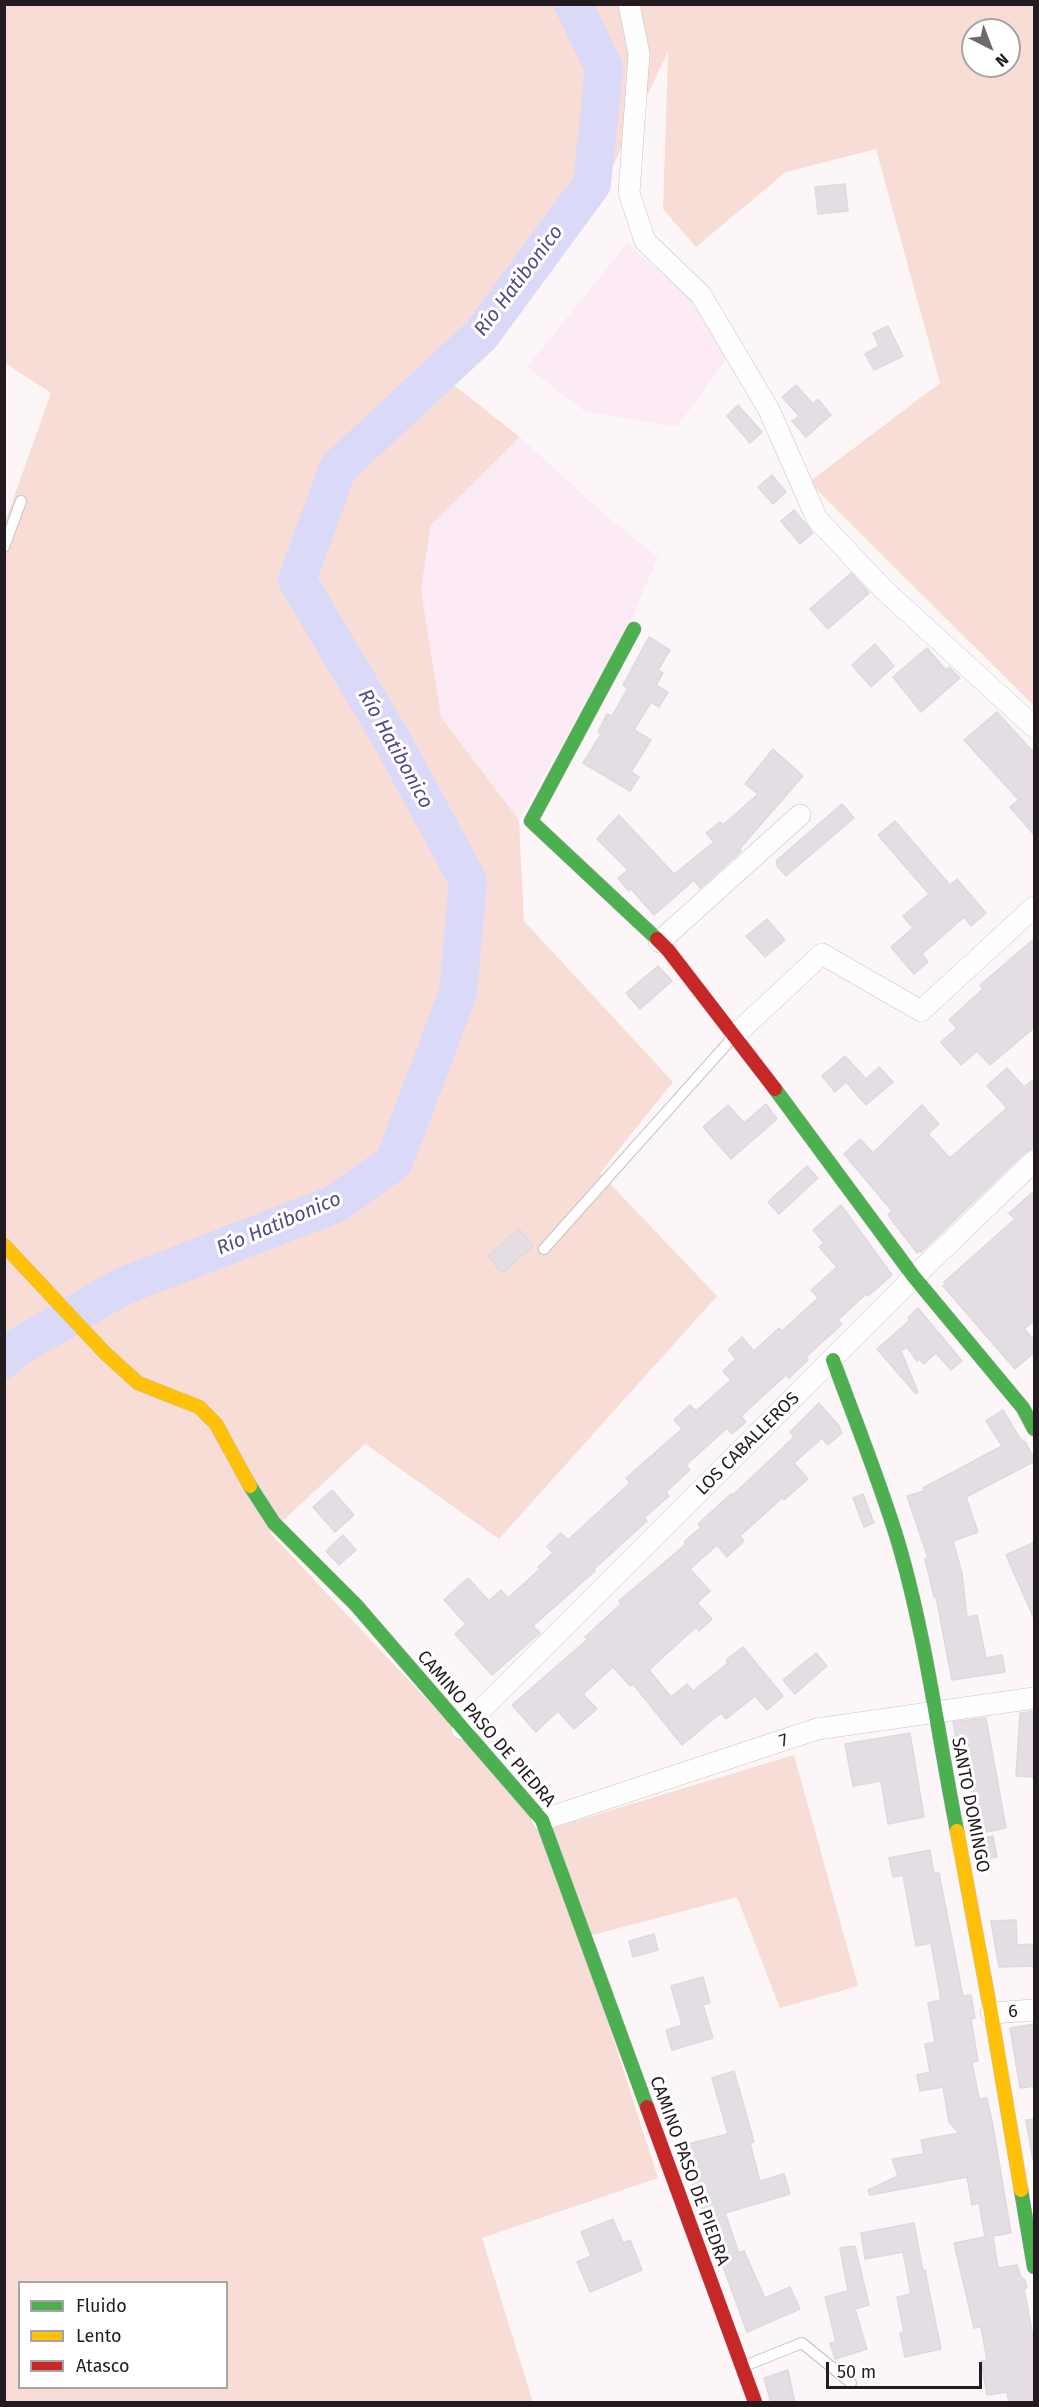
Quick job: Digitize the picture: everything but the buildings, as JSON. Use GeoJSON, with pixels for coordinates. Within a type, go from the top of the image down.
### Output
{"type":"FeatureCollection","features":[{"type":"Feature","properties":{"kind":"street"},"geometry":{"type":"LineString","coordinates":[[629,4],[639,54],[629,193],[645,241],[701,295],[769,410],[817,519],[883,589],[1035,727]]}},
{"type":"Feature","properties":{"kind":"street"},"geometry":{"type":"LineString","coordinates":[[634,629],[531,821],[668,950],[735,1035],[914,1277],[1023,1408],[1035,1429]]}},
{"type":"Feature","properties":{"kind":"street"},"geometry":{"type":"LineString","coordinates":[[659,942],[800,815]]}},
{"type":"Feature","properties":{"kind":"street"},"geometry":{"type":"LineString","coordinates":[[735,1035],[822,954],[921,1011],[1035,907]]}},
{"type":"Feature","properties":{"kind":"street","name":"LOS CABALLEROS"},"geometry":{"type":"LineString","coordinates":[[462,1729],[914,1277],[1035,1161]]}},
{"type":"Feature","properties":{"kind":"street","name":"CAMINO PASO DE PIEDRA"},"geometry":{"type":"LineString","coordinates":[[4,1245],[105,1353],[138,1383],[199,1407],[216,1424],[243,1475],[274,1523],[356,1605],[542,1821],[755,2403]]}},
{"type":"Feature","properties":{"kind":"street","name":"SANTO DOMINGO"},"geometry":{"type":"LineString","coordinates":[[833,1360],[899,1544],[926,1656],[934,1712],[1029,2215],[1035,2267]]}},
{"type":"Feature","properties":{"kind":"street","name":"7"},"geometry":{"type":"LineString","coordinates":[[542,1821],[817,1730],[1035,1698]]}},
{"type":"Feature","properties":{"kind":"street","name":"6"},"geometry":{"type":"LineString","coordinates":[[991,2013],[1035,2010]]}},
{"type":"Feature","properties":{"kind":"lane"},"geometry":{"type":"LineString","coordinates":[[4,547],[21,501]]}},
{"type":"Feature","properties":{"kind":"lane"},"geometry":{"type":"LineString","coordinates":[[544,1249],[735,1035]]}},
{"type":"Feature","properties":{"kind":"lane"},"geometry":{"type":"LineString","coordinates":[[742,2367],[802,2343],[851,2383]]}},
{"type":"Feature","properties":{"kind":"shaded area"},"geometry":{"type":"Polygon","coordinates":[[[5,5],[1034,5],[1034,706],[809,482],[940,383],[876,149],[786,172],[696,247],[663,209],[668,52],[599,195],[433,369],[520,437],[431,525],[421,589],[441,717],[519,820],[524,921],[673,1082],[600,1173],[717,1296],[499,1539],[365,1444],[270,1533],[549,1829],[794,1755],[858,1986],[780,2008],[737,1897],[581,1938],[658,2178],[482,2238],[533,2402],[5,2402],[4,525],[51,393],[5,363],[5,5]]]}},
{"type":"Feature","properties":{"kind":"shaded area"},"geometry":{"type":"Polygon","coordinates":[[[627,243],[694,303],[728,357],[677,427],[584,411],[527,367],[627,243]]]}},
{"type":"Feature","properties":{"kind":"shaded area"},"geometry":{"type":"Polygon","coordinates":[[[520,437],[603,513],[658,557],[628,627],[519,820],[441,717],[421,589],[431,525],[520,437]]]}},
{"type":"Feature","properties":{"kind":"waterway","name":"Río Hatibonico"},"geometry":{"type":"LineString","coordinates":[[4,1360],[11,1351],[121,1287],[335,1204],[394,1162],[458,993],[468,881],[393,742],[297,580],[338,468],[481,335],[592,184],[604,68],[573,4]]}},
{"type":"Feature","properties":{"kind":"traffic: fast"},"geometry":{"type":"LineString","coordinates":[[634,629],[531,821],[657,939]]}},
{"type":"Feature","properties":{"kind":"traffic: fast"},"geometry":{"type":"LineString","coordinates":[[775,1089],[914,1277],[1023,1408],[1034,1429]]}},
{"type":"Feature","properties":{"kind":"traffic: fast"},"geometry":{"type":"LineString","coordinates":[[833,1360],[868,1452],[899,1545],[917,1615],[957,1831]]}},
{"type":"Feature","properties":{"kind":"traffic: fast"},"geometry":{"type":"LineString","coordinates":[[250,1486],[274,1523],[356,1605],[542,1820],[647,2107]]}},
{"type":"Feature","properties":{"kind":"traffic: fast"},"geometry":{"type":"LineString","coordinates":[[1021,2190],[1034,2267]]}},
{"type":"Feature","properties":{"kind":"traffic: slow"},"geometry":{"type":"LineString","coordinates":[[4,1245],[105,1353],[138,1383],[199,1407],[216,1424],[250,1486]]}},
{"type":"Feature","properties":{"kind":"traffic: slow"},"geometry":{"type":"LineString","coordinates":[[957,1831],[1021,2190]]}},
{"type":"Feature","properties":{"kind":"traffic: jam"},"geometry":{"type":"LineString","coordinates":[[657,939],[668,950],[775,1089]]}},
{"type":"Feature","properties":{"kind":"traffic: jam"},"geometry":{"type":"LineString","coordinates":[[647,2107],[755,2402]]}}]}
